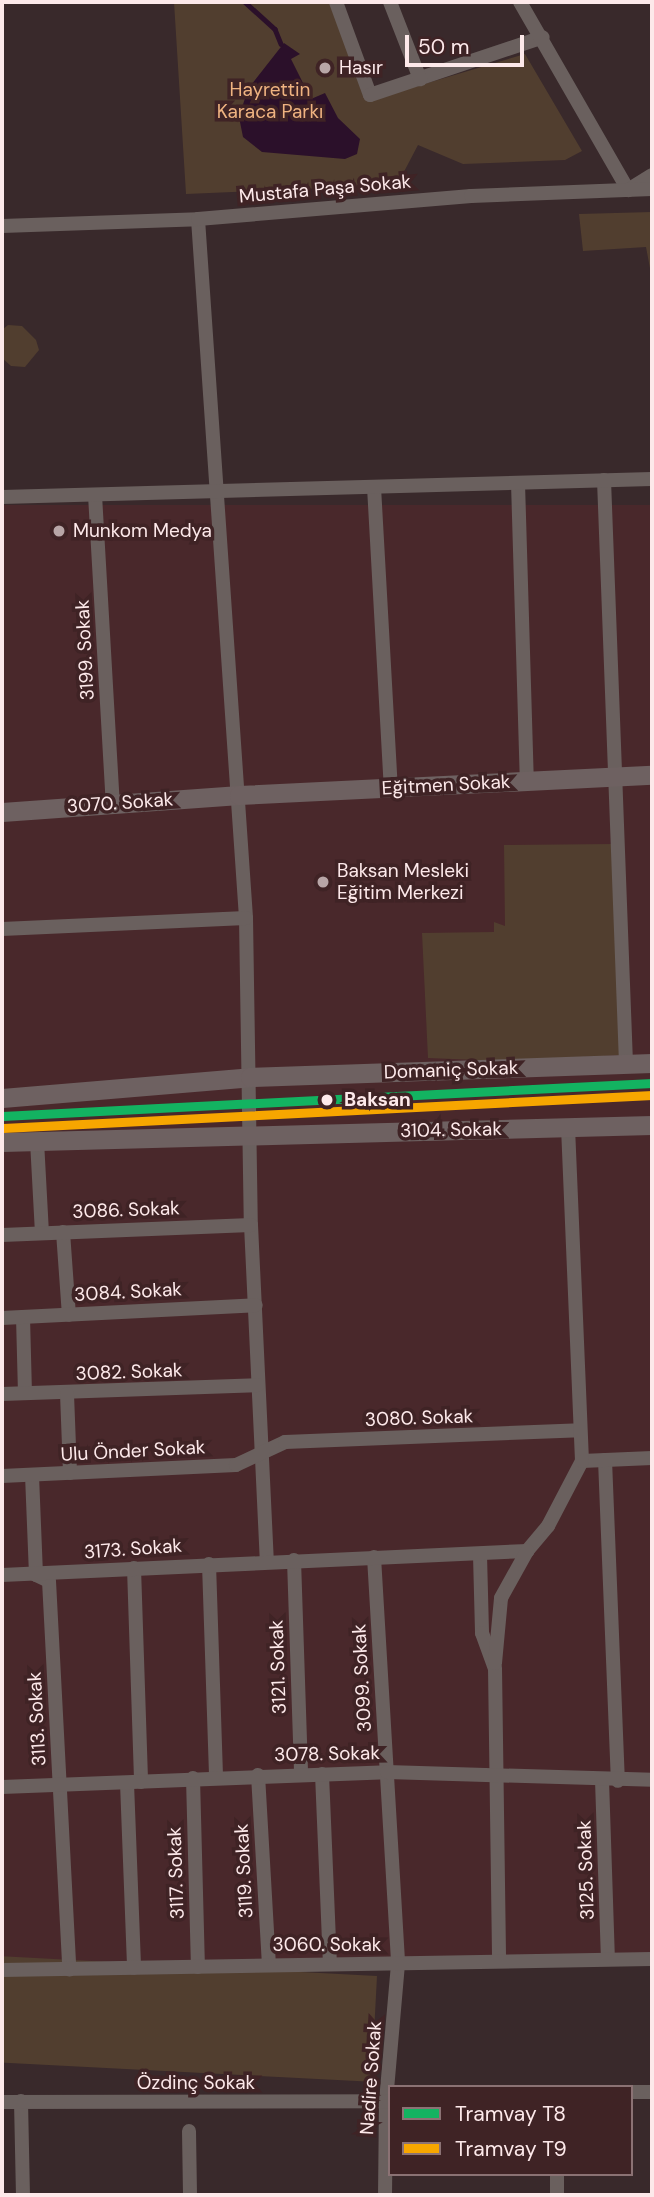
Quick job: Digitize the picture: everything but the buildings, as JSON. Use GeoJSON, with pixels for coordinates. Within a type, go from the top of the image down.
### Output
{"type":"FeatureCollection","features":[{"type":"Feature","properties":{"kind":"street"},"geometry":{"type":"LineString","coordinates":[[336,2],[370,94],[542,37]]}},
{"type":"Feature","properties":{"kind":"street"},"geometry":{"type":"LineString","coordinates":[[390,2],[420,79]]}},
{"type":"Feature","properties":{"kind":"street"},"geometry":{"type":"LineString","coordinates":[[520,2],[628,190],[652,175]]}},
{"type":"Feature","properties":{"kind":"street","name":"Mustafa Paşa Sokak"},"geometry":{"type":"LineString","coordinates":[[2,226],[198,219],[471,196],[652,189]]}},
{"type":"Feature","properties":{"kind":"street"},"geometry":{"type":"LineString","coordinates":[[198,219],[246,918],[251,1225],[267,1561]]}},
{"type":"Feature","properties":{"kind":"street"},"geometry":{"type":"LineString","coordinates":[[2,497],[652,479]]}},
{"type":"Feature","properties":{"kind":"street"},"geometry":{"type":"LineString","coordinates":[[604,481],[613,777],[626,1064]]}},
{"type":"Feature","properties":{"kind":"street"},"geometry":{"type":"LineString","coordinates":[[518,483],[527,781]]}},
{"type":"Feature","properties":{"kind":"street"},"geometry":{"type":"LineString","coordinates":[[374,487],[391,788]]}},
{"type":"Feature","properties":{"kind":"street","name":"3199. Sokak"},"geometry":{"type":"LineString","coordinates":[[95,495],[113,804]]}},
{"type":"Feature","properties":{"kind":"street","name":"Eğitmen Sokak"},"geometry":{"type":"LineString","coordinates":[[239,795],[652,775]]}},
{"type":"Feature","properties":{"kind":"street","name":"3070. Sokak"},"geometry":{"type":"LineString","coordinates":[[2,812],[239,795]]}},
{"type":"Feature","properties":{"kind":"street"},"geometry":{"type":"LineString","coordinates":[[2,929],[246,918]]}},
{"type":"Feature","properties":{"kind":"street","name":"Domaniç Sokak"},"geometry":{"type":"LineString","coordinates":[[2,1098],[250,1077],[652,1063]]}},
{"type":"Feature","properties":{"kind":"street","name":"3104. Sokak"},"geometry":{"type":"LineString","coordinates":[[2,1142],[250,1133],[652,1125]]}},
{"type":"Feature","properties":{"kind":"street"},"geometry":{"type":"LineString","coordinates":[[499,1959],[499,1773],[495,1668],[501,1598],[527,1550],[548,1527],[582,1461],[568,1128]]}},
{"type":"Feature","properties":{"kind":"street"},"geometry":{"type":"LineString","coordinates":[[37,1141],[42,1233]]}},
{"type":"Feature","properties":{"kind":"street","name":"3086. Sokak"},"geometry":{"type":"LineString","coordinates":[[2,1235],[251,1225]]}},
{"type":"Feature","properties":{"kind":"street"},"geometry":{"type":"LineString","coordinates":[[63,1232],[69,1315]]}},
{"type":"Feature","properties":{"kind":"street","name":"3084. Sokak"},"geometry":{"type":"LineString","coordinates":[[2,1318],[256,1305]]}},
{"type":"Feature","properties":{"kind":"street"},"geometry":{"type":"LineString","coordinates":[[23,1317],[25,1392]]}},
{"type":"Feature","properties":{"kind":"street","name":"3082. Sokak"},"geometry":{"type":"LineString","coordinates":[[2,1394],[67,1394],[258,1384]]}},
{"type":"Feature","properties":{"kind":"street"},"geometry":{"type":"LineString","coordinates":[[67,1394],[70,1473]]}},
{"type":"Feature","properties":{"kind":"street","name":"3080. Sokak"},"geometry":{"type":"LineString","coordinates":[[262,1451],[285,1442],[580,1430]]}},
{"type":"Feature","properties":{"kind":"street","name":"Ulu Önder Sokak"},"geometry":{"type":"LineString","coordinates":[[2,1476],[236,1465],[262,1451]]}},
{"type":"Feature","properties":{"kind":"street"},"geometry":{"type":"LineString","coordinates":[[582,1461],[652,1458]]}},
{"type":"Feature","properties":{"kind":"street"},"geometry":{"type":"LineString","coordinates":[[605,1460],[618,1781]]}},
{"type":"Feature","properties":{"kind":"street","name":"3113. Sokak"},"geometry":{"type":"LineString","coordinates":[[32,1475],[36,1575],[49,1581],[69,1969]]}},
{"type":"Feature","properties":{"kind":"street","name":"3173. Sokak"},"geometry":{"type":"LineString","coordinates":[[2,1576],[267,1561],[480,1555],[527,1550]]}},
{"type":"Feature","properties":{"kind":"street"},"geometry":{"type":"LineString","coordinates":[[480,1555],[482,1633],[495,1668]]}},
{"type":"Feature","properties":{"kind":"street","name":"3099. Sokak"},"geometry":{"type":"LineString","coordinates":[[374,1557],[398,1964]]}},
{"type":"Feature","properties":{"kind":"street","name":"3121. Sokak"},"geometry":{"type":"LineString","coordinates":[[293,1560],[301,1774]]}},
{"type":"Feature","properties":{"kind":"street"},"geometry":{"type":"LineString","coordinates":[[209,1564],[216,1777]]}},
{"type":"Feature","properties":{"kind":"street"},"geometry":{"type":"LineString","coordinates":[[134,1568],[134,1968]]}},
{"type":"Feature","properties":{"kind":"street","name":"3078. Sokak"},"geometry":{"type":"LineString","coordinates":[[2,1787],[387,1772],[499,1773],[618,1781],[652,1780]]}},
{"type":"Feature","properties":{"kind":"street"},"geometry":{"type":"LineString","coordinates":[[322,1774],[330,1964]]}},
{"type":"Feature","properties":{"kind":"street","name":"3119. Sokak"},"geometry":{"type":"LineString","coordinates":[[258,1775],[269,1964]]}},
{"type":"Feature","properties":{"kind":"street","name":"3117. Sokak"},"geometry":{"type":"LineString","coordinates":[[192,1779],[198,1967]]}},
{"type":"Feature","properties":{"kind":"street","name":"3125. Sokak"},"geometry":{"type":"LineString","coordinates":[[602,1780],[608,1958]]}},
{"type":"Feature","properties":{"kind":"street","name":"3060. Sokak"},"geometry":{"type":"LineString","coordinates":[[2,1970],[398,1964],[499,1959],[652,1959]]}},
{"type":"Feature","properties":{"kind":"street","name":"Nadire Sokak"},"geometry":{"type":"LineString","coordinates":[[389,2085],[398,1964]]}},
{"type":"Feature","properties":{"kind":"street"},"geometry":{"type":"LineString","coordinates":[[633,2092],[652,2092]]}},
{"type":"Feature","properties":{"kind":"street"},"geometry":{"type":"LineString","coordinates":[[21,2101],[23,2195]]}},
{"type":"Feature","properties":{"kind":"street","name":"Nadire Sokak"},"geometry":{"type":"LineString","coordinates":[[385,2195],[388,2101]]}},
{"type":"Feature","properties":{"kind":"street","name":"Özdinç Sokak"},"geometry":{"type":"LineString","coordinates":[[2,2102],[388,2101]]}},
{"type":"Feature","properties":{"kind":"street"},"geometry":{"type":"LineString","coordinates":[[189,2131],[190,2195]]}},
{"type":"Feature","properties":{"kind":"street"},"geometry":{"type":"LineString","coordinates":[[557,2176],[557,2195]]}},
{"type":"Feature","properties":{"kind":"shaded area"},"geometry":{"type":"Polygon","coordinates":[[[284,43],[300,54],[291,59],[311,99],[325,93],[338,118],[360,139],[357,154],[345,159],[262,152],[243,137],[239,117],[248,89],[284,43]]]}},
{"type":"Feature","properties":{"kind":"shaded area"},"geometry":{"type":"Polygon","coordinates":[[[2,505],[652,505],[652,1964],[2,1964],[2,505]]]}},
{"type":"Feature","properties":{"kind":"green space","name":"Hayrettin Karaca Parkı"},"geometry":{"type":"Polygon","coordinates":[[[174,2],[329,2],[367,101],[525,54],[582,151],[565,160],[463,164],[418,145],[397,185],[186,194],[174,2]]]}},
{"type":"Feature","properties":{"kind":"green space"},"geometry":{"type":"Polygon","coordinates":[[[652,212],[652,279],[646,247],[583,251],[579,214],[652,212]]]}},
{"type":"Feature","properties":{"kind":"green space"},"geometry":{"type":"Polygon","coordinates":[[[8,325],[22,326],[36,340],[39,350],[25,367],[11,366],[2,358],[2,330],[8,325]]]}},
{"type":"Feature","properties":{"kind":"green space"},"geometry":{"type":"Polygon","coordinates":[[[614,844],[623,1055],[503,1061],[428,1058],[422,933],[494,932],[494,922],[505,926],[504,845],[614,844]]]}},
{"type":"Feature","properties":{"kind":"green space"},"geometry":{"type":"Polygon","coordinates":[[[3,1956],[377,1976],[371,2082],[2,2062],[3,1956]]]}},
{"type":"Feature","properties":{"kind":"waterway"},"geometry":{"type":"LineString","coordinates":[[245,2],[275,29],[281,44]]}},
{"type":"Feature","properties":{"kind":"tram line","name":"T8"},"geometry":{"type":"LineString","coordinates":[[2,1116],[652,1083]]}},
{"type":"Feature","properties":{"kind":"tram line","name":"T9"},"geometry":{"type":"LineString","coordinates":[[3,1128],[652,1095]]}},
{"type":"Feature","properties":{"kind":"place","name":"Hasır"},"geometry":{"type":"Point","coordinates":[325,68]}},
{"type":"Feature","properties":{"kind":"place","name":"Munkom Medya"},"geometry":{"type":"Point","coordinates":[59,531]}},
{"type":"Feature","properties":{"kind":"place","name":"Baksan Mesleki Eğitim Merkezi"},"geometry":{"type":"Point","coordinates":[323,882]}},
{"type":"Feature","properties":{"kind":"place","name":"Baksan"},"geometry":{"type":"Point","coordinates":[327,1100]}}]}
